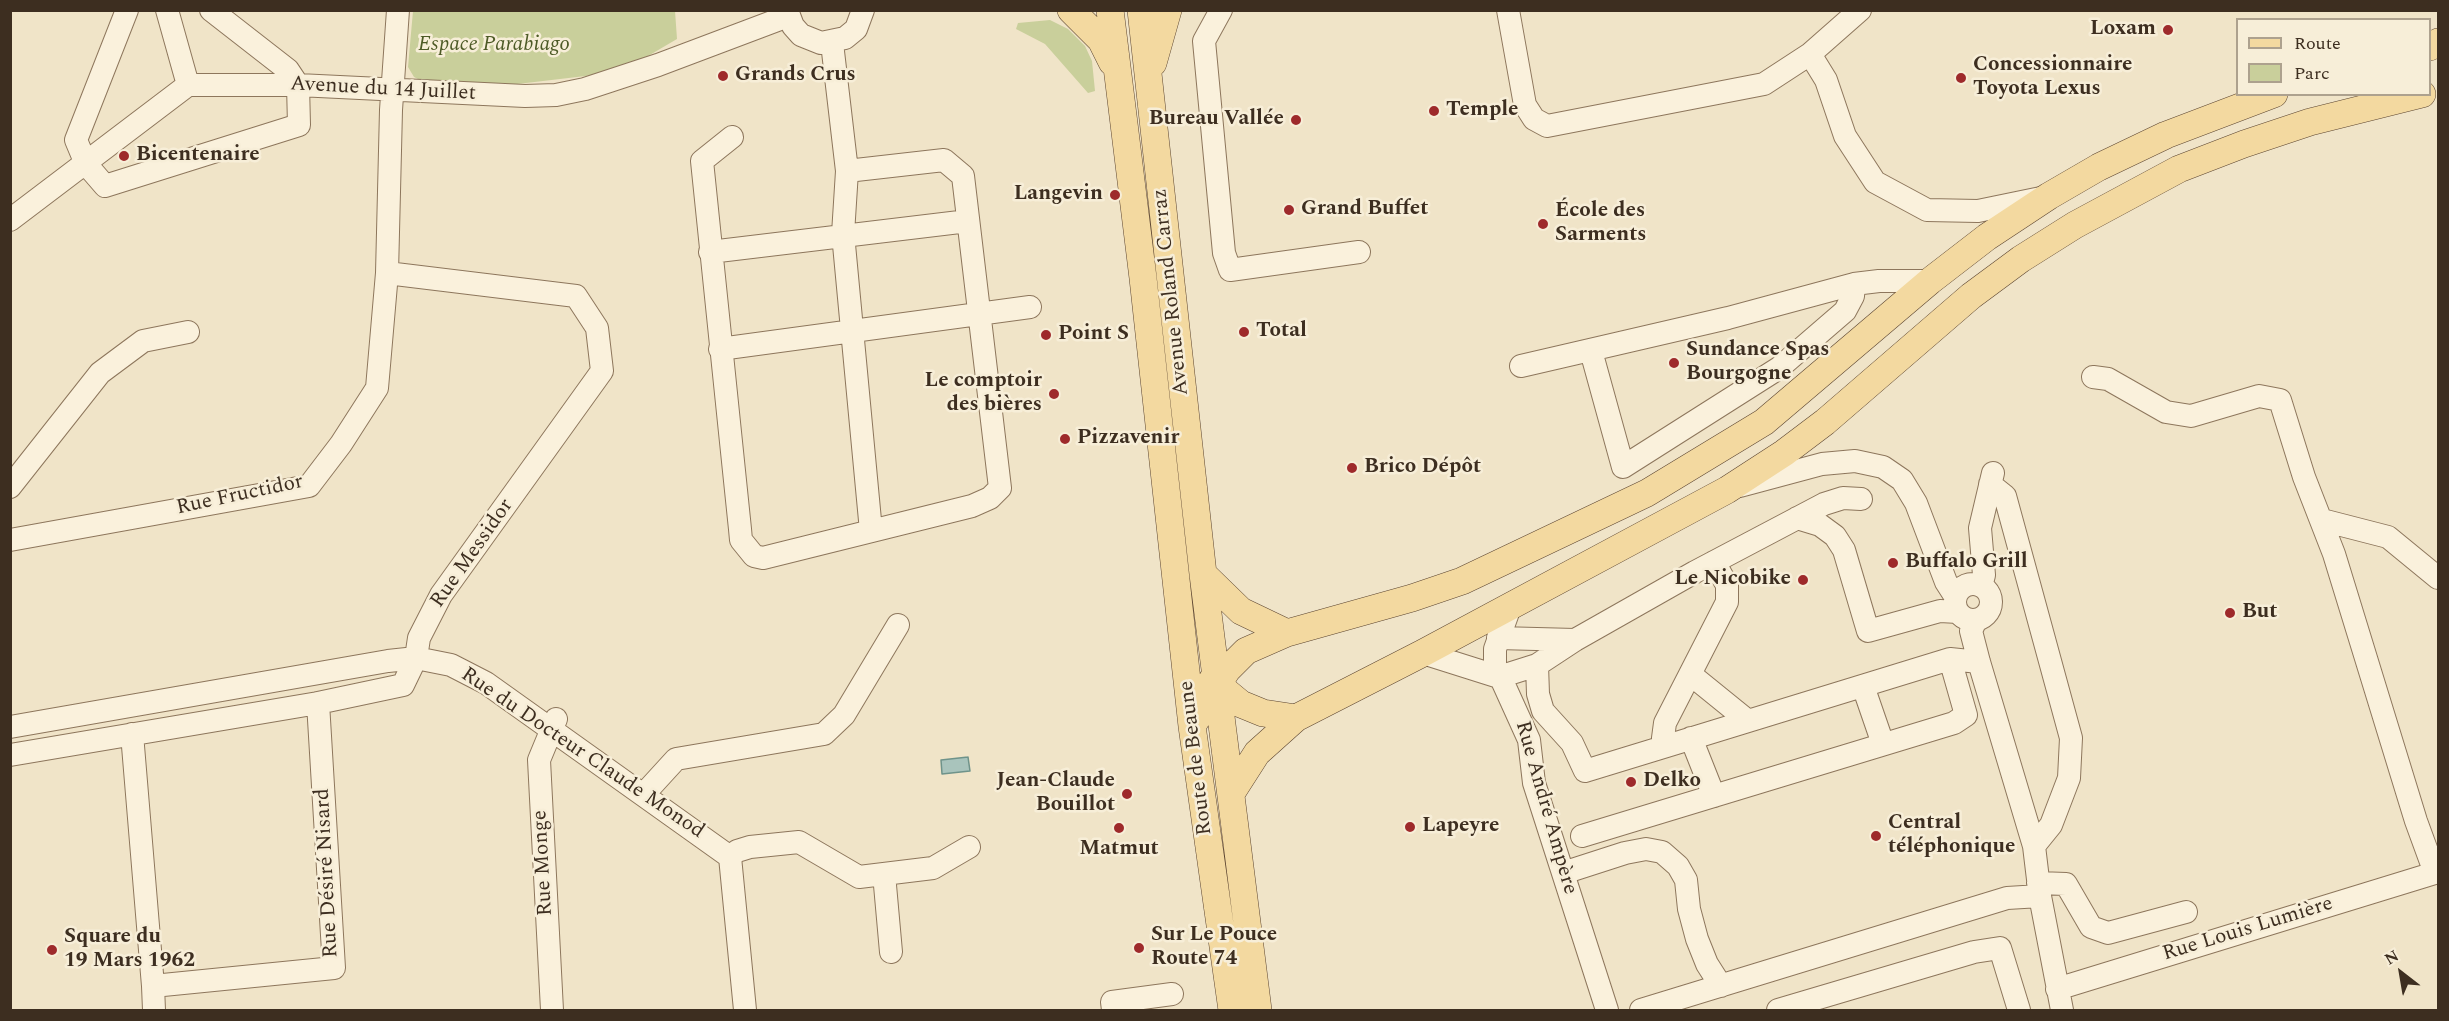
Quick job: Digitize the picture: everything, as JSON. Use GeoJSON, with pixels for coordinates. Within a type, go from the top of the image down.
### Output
{"type":"FeatureCollection","features":[{"type":"Feature","properties":{"kind":"main road"},"geometry":{"type":"LineString","coordinates":[[1071,10],[1101,40],[1117,71]]}},
{"type":"Feature","properties":{"kind":"main road","name":"Avenue Roland Carraz"},"geometry":{"type":"LineString","coordinates":[[1110,10],[1168,504]]}},
{"type":"Feature","properties":{"kind":"main road","name":"Avenue Roland Carraz"},"geometry":{"type":"LineString","coordinates":[[1141,10],[1203,574]]}},
{"type":"Feature","properties":{"kind":"main road"},"geometry":{"type":"LineString","coordinates":[[1149,78],[1168,10]]}},
{"type":"Feature","properties":{"kind":"main road"},"geometry":{"type":"LineString","coordinates":[[1192,726],[1227,670],[1246,651],[1287,633],[1412,598],[1462,581],[1647,493],[1764,422],[1930,281],[1987,237],[2049,196],[2099,167],[2166,135],[2269,96]]}},
{"type":"Feature","properties":{"kind":"main road"},"geometry":{"type":"LineString","coordinates":[[1232,792],[1257,753],[1296,718],[1510,607],[1727,490],[1784,453],[1825,422],[1971,296],[2021,259],[2074,225],[2179,169],[2244,144],[2310,122],[2414,96]]}},
{"type":"Feature","properties":{"kind":"main road","name":"Route de Beaune"},"geometry":{"type":"LineString","coordinates":[[1168,504],[1192,726],[1232,1011]]}},
{"type":"Feature","properties":{"kind":"main road"},"geometry":{"type":"LineString","coordinates":[[1203,574],[1241,610],[1287,633]]}},
{"type":"Feature","properties":{"kind":"main road","name":"Route de Beaune"},"geometry":{"type":"LineString","coordinates":[[1203,574],[1258,1011]]}},
{"type":"Feature","properties":{"kind":"main road"},"geometry":{"type":"LineString","coordinates":[[1184,653],[1241,704],[1263,713],[1296,718]]}},
{"type":"Feature","properties":{"kind":"street"},"geometry":{"type":"LineString","coordinates":[[127,10],[76,140],[86,164],[105,186],[299,125],[298,85],[288,70],[212,10]]}},
{"type":"Feature","properties":{"kind":"street"},"geometry":{"type":"LineString","coordinates":[[10,220],[188,85],[167,10]]}},
{"type":"Feature","properties":{"kind":"street","name":"Rue Fructidor"},"geometry":{"type":"LineString","coordinates":[[10,540],[309,486],[377,388],[387,273],[392,90],[398,10]]}},
{"type":"Feature","properties":{"kind":"street"},"geometry":{"type":"LineString","coordinates":[[1221,10],[1204,41],[1224,253],[1230,270],[1359,252]]}},
{"type":"Feature","properties":{"kind":"street"},"geometry":{"type":"LineString","coordinates":[[1508,10],[1525,105],[1534,119],[1547,126],[1764,84],[1810,54],[1860,10]]}},
{"type":"Feature","properties":{"kind":"street"},"geometry":{"type":"LineString","coordinates":[[788,14],[801,35],[821,44],[845,38],[856,29],[868,13]]}},
{"type":"Feature","properties":{"kind":"street","name":"Avenue du 14 Juillet"},"geometry":{"type":"LineString","coordinates":[[188,85],[298,85],[525,96],[556,95],[585,89],[658,65],[788,14]]}},
{"type":"Feature","properties":{"kind":"street"},"geometry":{"type":"LineString","coordinates":[[832,43],[847,171],[843,234],[871,531]]}},
{"type":"Feature","properties":{"kind":"street"},"geometry":{"type":"LineString","coordinates":[[1810,54],[1826,80],[1845,136],[1875,182],[1927,210],[1978,211],[2049,196]]}},
{"type":"Feature","properties":{"kind":"street"},"geometry":{"type":"LineString","coordinates":[[732,137],[702,161],[740,528],[746,548],[754,556],[763,558],[972,506],[990,498],[1000,488],[963,176],[944,160],[847,171]]}},
{"type":"Feature","properties":{"kind":"street"},"geometry":{"type":"LineString","coordinates":[[710,252],[843,234],[968,221]]}},
{"type":"Feature","properties":{"kind":"street","name":"Rue Messidor"},"geometry":{"type":"LineString","coordinates":[[387,273],[576,296],[597,328],[602,371],[441,595],[419,638],[416,658]]}},
{"type":"Feature","properties":{"kind":"street"},"geometry":{"type":"LineString","coordinates":[[1521,366],[1591,351],[1854,284],[1879,280],[1930,281]]}},
{"type":"Feature","properties":{"kind":"street"},"geometry":{"type":"LineString","coordinates":[[1591,351],[1623,467],[1779,368],[1845,311],[1853,296],[1854,284]]}},
{"type":"Feature","properties":{"kind":"street"},"geometry":{"type":"LineString","coordinates":[[720,349],[1030,307]]}},
{"type":"Feature","properties":{"kind":"street"},"geometry":{"type":"LineString","coordinates":[[10,488],[100,373],[144,341],[188,332]]}},
{"type":"Feature","properties":{"kind":"street"},"geometry":{"type":"LineString","coordinates":[[2093,377],[2108,379],[2166,412],[2191,416],[2259,396],[2280,399],[2304,477],[2322,520],[2416,821],[2437,872]]}},
{"type":"Feature","properties":{"kind":"street"},"geometry":{"type":"LineString","coordinates":[[1727,490],[1822,464],[1855,461],[1883,467],[1902,480],[1916,503],[1946,582],[1963,609],[1971,631],[1978,662],[2034,846],[2039,890],[2060,1000]]}},
{"type":"Feature","properties":{"kind":"street"},"geometry":{"type":"LineString","coordinates":[[1981,586],[1984,576],[1980,528],[1991,479],[2005,496],[2071,738],[2069,778],[2051,825],[2034,846]]}},
{"type":"Feature","properties":{"kind":"street"},"geometry":{"type":"LineString","coordinates":[[1423,653],[1499,677],[1537,665],[1575,640],[1714,562],[1824,504],[1843,498],[1861,499]]}},
{"type":"Feature","properties":{"kind":"street"},"geometry":{"type":"LineString","coordinates":[[1797,518],[1820,525],[1834,536],[1844,550],[1868,631],[1940,611],[1963,609],[1984,616],[1991,600],[1988,592],[1981,586],[1966,585],[1963,609]]}},
{"type":"Feature","properties":{"kind":"street"},"geometry":{"type":"LineString","coordinates":[[2322,520],[2388,537],[2439,578]]}},
{"type":"Feature","properties":{"kind":"street"},"geometry":{"type":"LineString","coordinates":[[1714,562],[1727,585],[1727,602],[1665,723],[1663,738],[1680,742],[1714,796]]}},
{"type":"Feature","properties":{"kind":"street","name":"Rue André Ampère"},"geometry":{"type":"LineString","coordinates":[[1510,607],[1498,638],[1496,665],[1499,677],[1515,705],[1529,740],[1534,783],[1607,1011]]}},
{"type":"Feature","properties":{"kind":"street"},"geometry":{"type":"LineString","coordinates":[[644,794],[676,759],[824,734],[844,715],[898,625]]}},
{"type":"Feature","properties":{"kind":"street"},"geometry":{"type":"LineString","coordinates":[[1498,638],[1575,640]]}},
{"type":"Feature","properties":{"kind":"street"},"geometry":{"type":"LineString","coordinates":[[10,755],[318,703],[403,685],[416,658]]}},
{"type":"Feature","properties":{"kind":"street"},"geometry":{"type":"LineString","coordinates":[[10,727],[416,658]]}},
{"type":"Feature","properties":{"kind":"street","name":"Rue du Docteur Claude Monod"},"geometry":{"type":"LineString","coordinates":[[416,658],[451,665],[486,683],[553,724],[730,857]]}},
{"type":"Feature","properties":{"kind":"street"},"geometry":{"type":"LineString","coordinates":[[1537,665],[1538,694],[1543,711],[1572,743],[1585,771],[1950,659],[1978,662]]}},
{"type":"Feature","properties":{"kind":"street"},"geometry":{"type":"LineString","coordinates":[[1582,836],[1954,723],[1966,715],[1950,659]]}},
{"type":"Feature","properties":{"kind":"street"},"geometry":{"type":"LineString","coordinates":[[1690,674],[1748,721]]}},
{"type":"Feature","properties":{"kind":"street"},"geometry":{"type":"LineString","coordinates":[[1863,686],[1883,744]]}},
{"type":"Feature","properties":{"kind":"street","name":"Rue Désiré Nisard"},"geometry":{"type":"LineString","coordinates":[[153,987],[334,968],[318,703]]}},
{"type":"Feature","properties":{"kind":"street","name":"Rue Monge"},"geometry":{"type":"LineString","coordinates":[[552,1011],[539,760],[553,724]]}},
{"type":"Feature","properties":{"kind":"street"},"geometry":{"type":"LineString","coordinates":[[132,734],[154,1011]]}},
{"type":"Feature","properties":{"kind":"street"},"geometry":{"type":"LineString","coordinates":[[745,1011],[730,857],[737,851],[750,847],[799,842],[859,877],[933,868],[969,847]]}},
{"type":"Feature","properties":{"kind":"street"},"geometry":{"type":"LineString","coordinates":[[1563,873],[1626,853],[1646,849],[1662,852],[1678,866],[1686,880],[1689,909],[1697,939],[1707,964],[1721,986]]}},
{"type":"Feature","properties":{"kind":"street","name":"Rue Louis Lumière"},"geometry":{"type":"LineString","coordinates":[[2060,1000],[2170,954],[2437,872]]}},
{"type":"Feature","properties":{"kind":"street"},"geometry":{"type":"LineString","coordinates":[[884,874],[891,952]]}},
{"type":"Feature","properties":{"kind":"street"},"geometry":{"type":"LineString","coordinates":[[1641,1011],[2007,898],[2066,884],[2091,927],[2108,933],[2186,912]]}},
{"type":"Feature","properties":{"kind":"street"},"geometry":{"type":"LineString","coordinates":[[2156,919],[2170,954]]}},
{"type":"Feature","properties":{"kind":"street"},"geometry":{"type":"LineString","coordinates":[[1778,1011],[1974,952],[2000,948],[2019,1011]]}},
{"type":"Feature","properties":{"kind":"street"},"geometry":{"type":"LineString","coordinates":[[1113,1011],[1112,1002],[1172,994]]}},
{"type":"Feature","properties":{"kind":"green space","name":"Espace Parabiago"},"geometry":{"type":"Polygon","coordinates":[[[413,11],[675,11],[677,39],[648,56],[594,75],[509,85],[420,80],[414,77],[408,67],[413,11]]]}},
{"type":"Feature","properties":{"kind":"green space"},"geometry":{"type":"Polygon","coordinates":[[[1050,20],[1068,29],[1085,46],[1092,61],[1095,91],[1088,93],[1045,44],[1016,29],[1018,23],[1050,20]]]}},
{"type":"Feature","properties":{"kind":"water"},"geometry":{"type":"Polygon","coordinates":[[[968,757],[970,771],[942,774],[941,760],[968,757]]]}},
{"type":"Feature","properties":{"kind":"place","name":"Loxam"},"geometry":{"type":"Point","coordinates":[2168,30]}},
{"type":"Feature","properties":{"kind":"place","name":"Grands Crus"},"geometry":{"type":"Point","coordinates":[723,76]}},
{"type":"Feature","properties":{"kind":"place","name":"Concessionnaire Toyota Lexus"},"geometry":{"type":"Point","coordinates":[1961,78]}},
{"type":"Feature","properties":{"kind":"place","name":"Temple"},"geometry":{"type":"Point","coordinates":[1434,111]}},
{"type":"Feature","properties":{"kind":"place","name":"Bureau Vallée"},"geometry":{"type":"Point","coordinates":[1296,120]}},
{"type":"Feature","properties":{"kind":"place","name":"Bicentenaire"},"geometry":{"type":"Point","coordinates":[124,156]}},
{"type":"Feature","properties":{"kind":"place","name":"Langevin"},"geometry":{"type":"Point","coordinates":[1115,195]}},
{"type":"Feature","properties":{"kind":"place","name":"Grand Buffet"},"geometry":{"type":"Point","coordinates":[1289,210]}},
{"type":"Feature","properties":{"kind":"place","name":"École des Sarments"},"geometry":{"type":"Point","coordinates":[1543,224]}},
{"type":"Feature","properties":{"kind":"place","name":"Total"},"geometry":{"type":"Point","coordinates":[1244,332]}},
{"type":"Feature","properties":{"kind":"place","name":"Point S"},"geometry":{"type":"Point","coordinates":[1046,335]}},
{"type":"Feature","properties":{"kind":"place","name":"Sundance Spas Bourgogne"},"geometry":{"type":"Point","coordinates":[1674,363]}},
{"type":"Feature","properties":{"kind":"place","name":"Le comptoir des bières"},"geometry":{"type":"Point","coordinates":[1054,394]}},
{"type":"Feature","properties":{"kind":"place","name":"Pizzavenir"},"geometry":{"type":"Point","coordinates":[1065,439]}},
{"type":"Feature","properties":{"kind":"place","name":"Brico Dépôt"},"geometry":{"type":"Point","coordinates":[1352,468]}},
{"type":"Feature","properties":{"kind":"place","name":"Buffalo Grill"},"geometry":{"type":"Point","coordinates":[1893,563]}},
{"type":"Feature","properties":{"kind":"place","name":"Le Nicobike"},"geometry":{"type":"Point","coordinates":[1803,580]}},
{"type":"Feature","properties":{"kind":"place","name":"But"},"geometry":{"type":"Point","coordinates":[2230,613]}},
{"type":"Feature","properties":{"kind":"place","name":"Delko"},"geometry":{"type":"Point","coordinates":[1631,782]}},
{"type":"Feature","properties":{"kind":"place","name":"Jean-Claude Bouillot"},"geometry":{"type":"Point","coordinates":[1127,794]}},
{"type":"Feature","properties":{"kind":"place","name":"Lapeyre"},"geometry":{"type":"Point","coordinates":[1410,827]}},
{"type":"Feature","properties":{"kind":"place","name":"Matmut"},"geometry":{"type":"Point","coordinates":[1119,828]}},
{"type":"Feature","properties":{"kind":"place","name":"Central téléphonique"},"geometry":{"type":"Point","coordinates":[1876,836]}},
{"type":"Feature","properties":{"kind":"place","name":"Sur Le Pouce Route 74"},"geometry":{"type":"Point","coordinates":[1139,948]}},
{"type":"Feature","properties":{"kind":"place","name":"Square du 19 Mars 1962"},"geometry":{"type":"Point","coordinates":[52,950]}}]}
